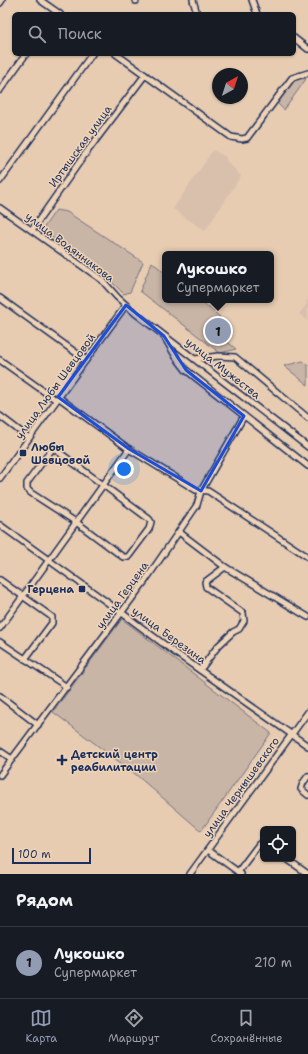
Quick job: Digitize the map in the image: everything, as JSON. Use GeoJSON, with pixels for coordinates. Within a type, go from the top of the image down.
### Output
{"type":"FeatureCollection","features":[{"type":"Feature","properties":{"kind":"street"},"geometry":{"type":"LineString","coordinates":[[40,0],[56,12]]}},
{"type":"Feature","properties":{"kind":"street"},"geometry":{"type":"LineString","coordinates":[[193,0],[196,12]]}},
{"type":"Feature","properties":{"kind":"street"},"geometry":{"type":"LineString","coordinates":[[252,0],[256,12]]}},
{"type":"Feature","properties":{"kind":"street"},"geometry":{"type":"LineString","coordinates":[[296,40],[308,49]]}},
{"type":"Feature","properties":{"kind":"street"},"geometry":{"type":"LineString","coordinates":[[0,90],[25,56]]}},
{"type":"Feature","properties":{"kind":"street"},"geometry":{"type":"LineString","coordinates":[[0,181],[91,56]]}},
{"type":"Feature","properties":{"kind":"street"},"geometry":{"type":"LineString","coordinates":[[119,56],[231,137],[242,139],[247,138],[292,78],[308,74]]}},
{"type":"Feature","properties":{"kind":"street","name":"Иртышская улица"},"geometry":{"type":"LineString","coordinates":[[32,230],[83,157],[145,75]]}},
{"type":"Feature","properties":{"kind":"street","name":"улица Водянникова"},"geometry":{"type":"LineString","coordinates":[[0,208],[102,280],[126,305]]}},
{"type":"Feature","properties":{"kind":"street"},"geometry":{"type":"LineString","coordinates":[[0,298],[86,360]]}},
{"type":"Feature","properties":{"kind":"street","name":"улица Мужества"},"geometry":{"type":"LineString","coordinates":[[126,305],[308,447]]}},
{"type":"Feature","properties":{"kind":"street","name":"улица Любы Шевцовой"},"geometry":{"type":"LineString","coordinates":[[0,478],[2,471],[29,438],[126,305]]}},
{"type":"Feature","properties":{"kind":"street"},"geometry":{"type":"LineString","coordinates":[[164,336],[176,357],[186,370],[308,466]]}},
{"type":"Feature","properties":{"kind":"street"},"geometry":{"type":"LineString","coordinates":[[195,359],[218,356],[235,358],[308,418]]}},
{"type":"Feature","properties":{"kind":"street"},"geometry":{"type":"LineString","coordinates":[[0,360],[130,449],[196,490],[208,491],[308,557]]}},
{"type":"Feature","properties":{"kind":"street"},"geometry":{"type":"LineString","coordinates":[[0,416],[29,438]]}},
{"type":"Feature","properties":{"kind":"street","name":"улица Герцена"},"geometry":{"type":"LineString","coordinates":[[0,776],[122,613],[179,532],[197,505],[201,491],[244,416]]}},
{"type":"Feature","properties":{"kind":"street"},"geometry":{"type":"LineString","coordinates":[[52,449],[56,450],[104,484],[147,516],[151,522],[149,528],[130,555],[126,557],[123,557],[76,522],[27,489],[27,483],[52,449]]}},
{"type":"Feature","properties":{"kind":"street"},"geometry":{"type":"LineString","coordinates":[[0,628],[130,449]]}},
{"type":"Feature","properties":{"kind":"street","name":"улица Березина"},"geometry":{"type":"LineString","coordinates":[[0,525],[200,670],[308,746]]}},
{"type":"Feature","properties":{"kind":"street"},"geometry":{"type":"LineString","coordinates":[[179,532],[225,567],[308,617]]}},
{"type":"Feature","properties":{"kind":"street"},"geometry":{"type":"LineString","coordinates":[[200,670],[218,646],[233,632],[239,629],[244,621],[243,613],[206,588],[205,582],[225,567]]}},
{"type":"Feature","properties":{"kind":"street"},"geometry":{"type":"LineString","coordinates":[[0,580],[52,617],[52,623],[25,659]]}},
{"type":"Feature","properties":{"kind":"street"},"geometry":{"type":"LineString","coordinates":[[0,642],[67,687]]}},
{"type":"Feature","properties":{"kind":"street"},"geometry":{"type":"LineString","coordinates":[[0,696],[38,725]]}},
{"type":"Feature","properties":{"kind":"street","name":"улица Чернышевского"},"geometry":{"type":"LineString","coordinates":[[190,874],[308,712]]}},
{"type":"Feature","properties":{"kind":"street"},"geometry":{"type":"LineString","coordinates":[[0,751],[12,759]]}},
{"type":"Feature","properties":{"kind":"street"},"geometry":{"type":"LineString","coordinates":[[308,776],[301,789],[308,795]]}},
{"type":"Feature","properties":{"kind":"street"},"geometry":{"type":"LineString","coordinates":[[208,850],[239,873],[260,844]]}},
{"type":"Feature","properties":{"kind":"street"},"geometry":{"type":"LineString","coordinates":[[291,862],[308,874]]}},
{"type":"Feature","properties":{"kind":"highlighted area"},"geometry":{"type":"Polygon","coordinates":[[[126,305],[164,336],[186,370],[244,416],[201,491],[129,449],[58,397],[126,305]]]}},
{"type":"Feature","properties":{"kind":"shaded area"},"geometry":{"type":"Polygon","coordinates":[[[300,78],[306,79],[284,110],[277,103],[291,83],[300,78]]]}},
{"type":"Feature","properties":{"kind":"shaded area"},"geometry":{"type":"Polygon","coordinates":[[[213,150],[226,157],[226,160],[241,176],[205,231],[173,209],[213,150]]]}},
{"type":"Feature","properties":{"kind":"shaded area"},"geometry":{"type":"Polygon","coordinates":[[[56,210],[67,212],[143,262],[130,292],[124,294],[102,272],[42,230],[56,210]]]}},
{"type":"Feature","properties":{"kind":"shaded area"},"geometry":{"type":"Polygon","coordinates":[[[152,262],[162,270],[162,303],[203,303],[220,317],[212,329],[236,349],[220,353],[140,291],[152,262]]]}},
{"type":"Feature","properties":{"kind":"shaded area"},"geometry":{"type":"Polygon","coordinates":[[[308,300],[308,321],[299,314],[307,304],[306,302],[308,300]]]}},
{"type":"Feature","properties":{"kind":"shaded area"},"geometry":{"type":"Polygon","coordinates":[[[303,361],[308,365],[308,385],[284,366],[303,361]]]}},
{"type":"Feature","properties":{"kind":"shaded area"},"geometry":{"type":"Polygon","coordinates":[[[122,619],[271,733],[201,831],[134,773],[53,712],[122,619]]]}},
{"type":"Feature","properties":{"kind":"place","name":"Лукошко"},"geometry":{"type":"Point","coordinates":[218,331]}},
{"type":"Feature","properties":{"kind":"place","name":"Любы Шевцовой"},"geometry":{"type":"Point","coordinates":[23,453]}},
{"type":"Feature","properties":{"kind":"place","name":"Герцена"},"geometry":{"type":"Point","coordinates":[82,589]}},
{"type":"Feature","properties":{"kind":"place","name":"Детский центр реабилитации"},"geometry":{"type":"Point","coordinates":[62,760]}}]}
